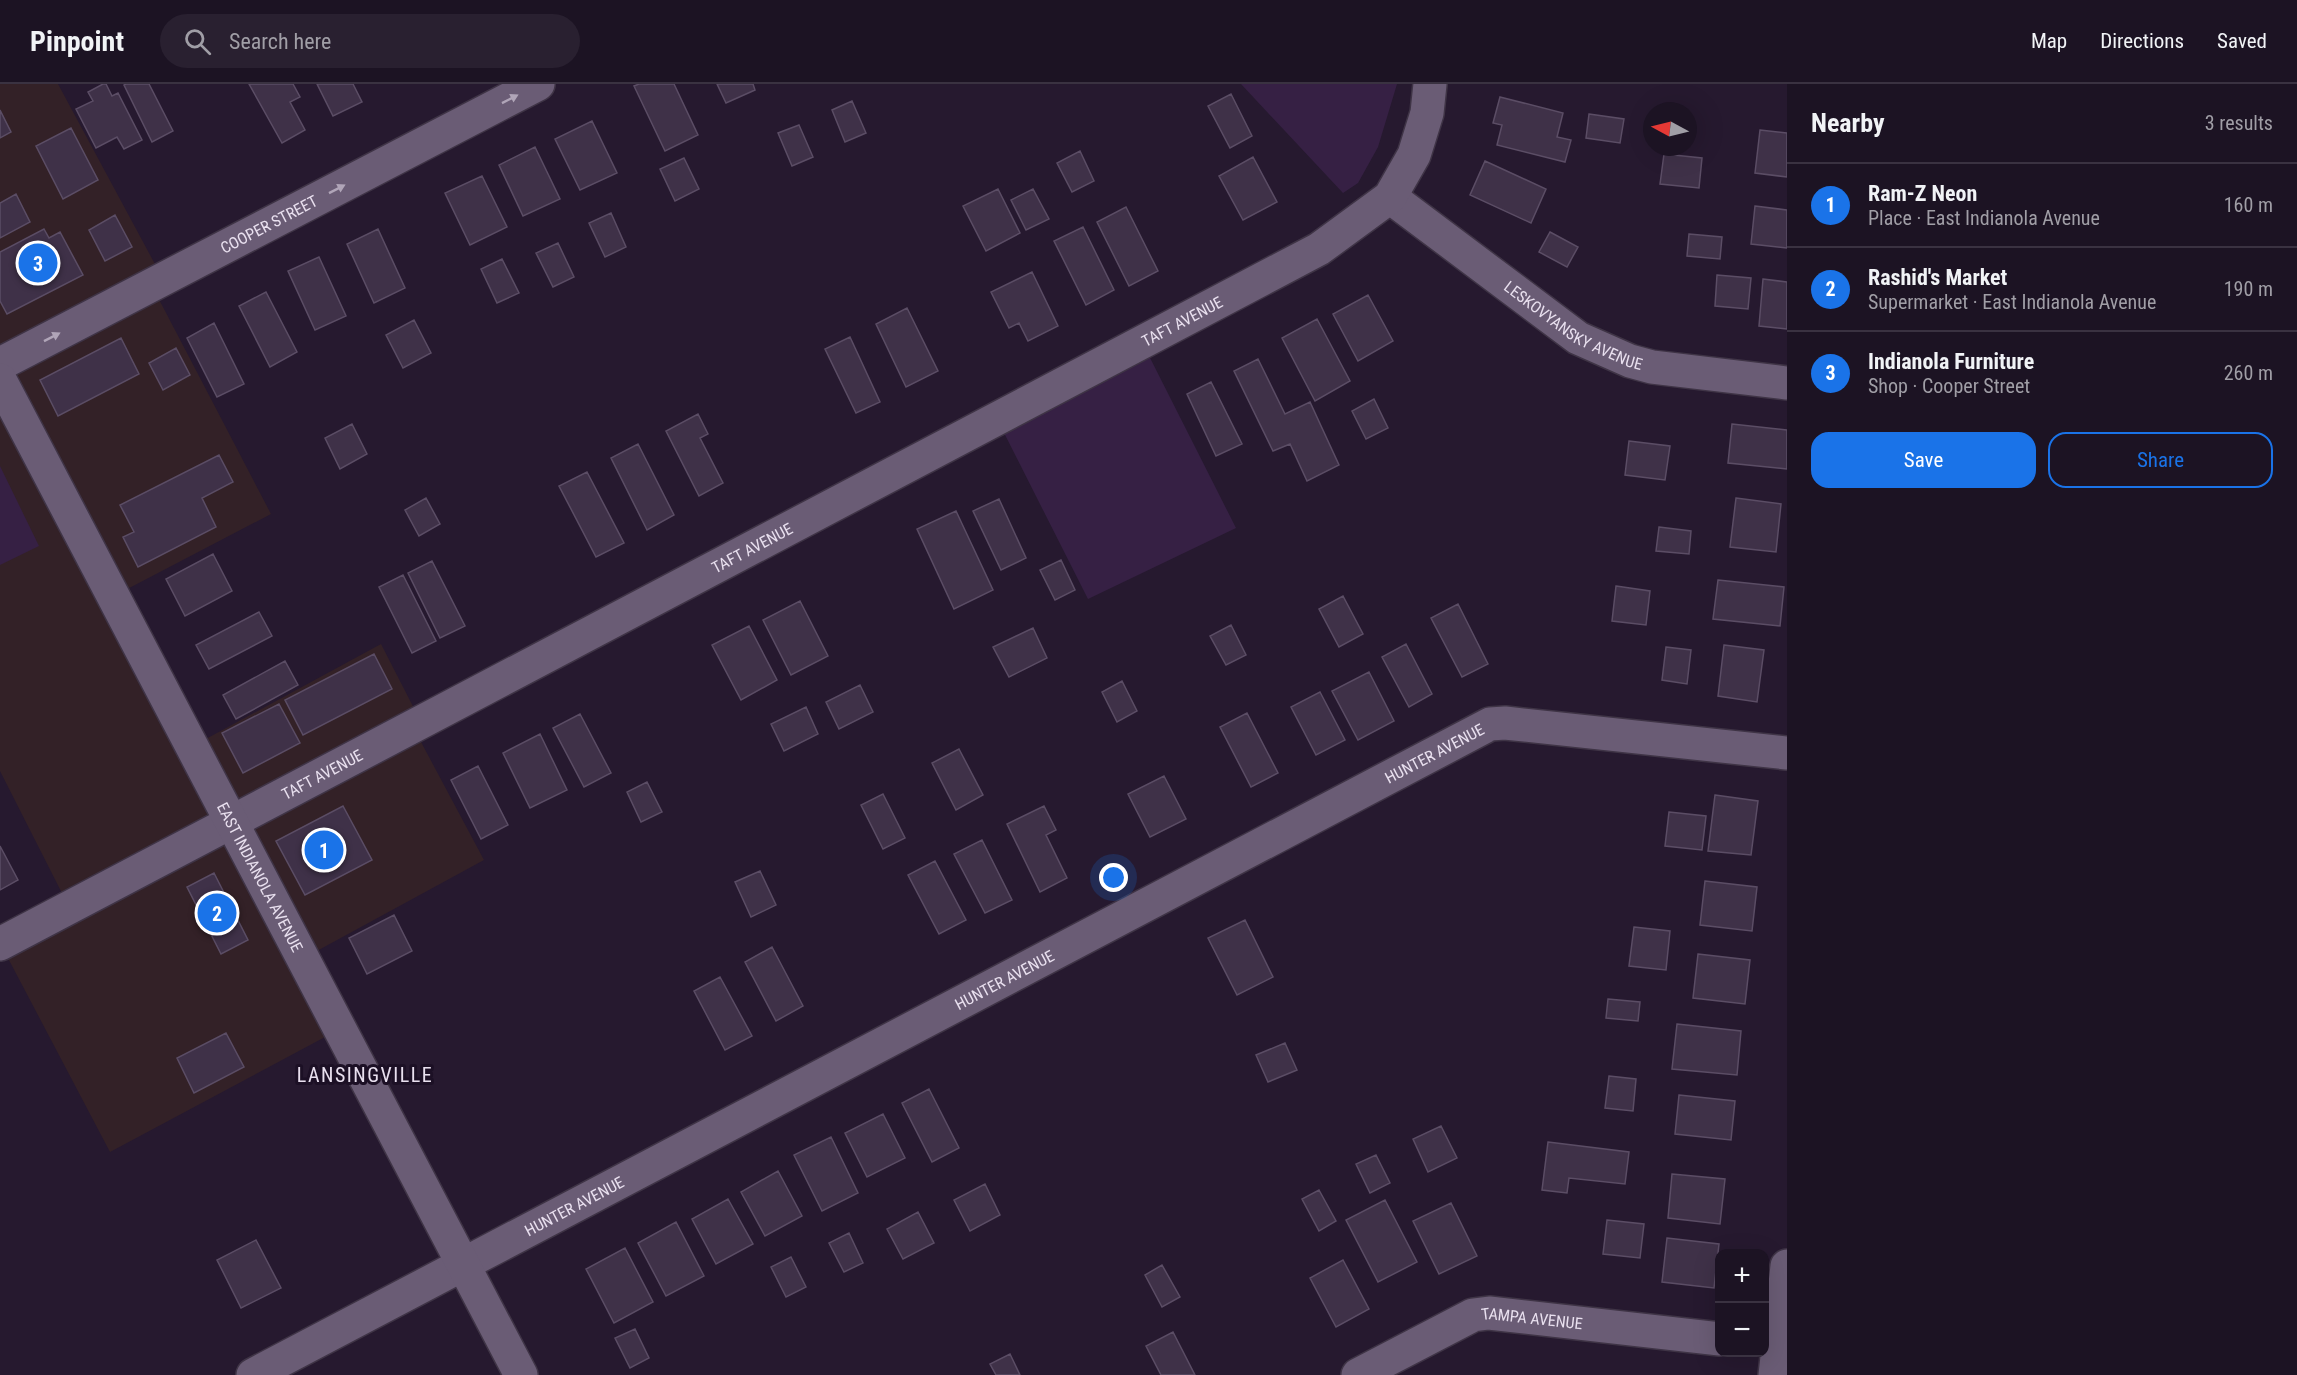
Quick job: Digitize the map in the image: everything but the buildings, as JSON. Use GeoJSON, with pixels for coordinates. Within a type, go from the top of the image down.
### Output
{"type":"FeatureCollection","features":[{"type":"Feature","properties":{"kind":"street","name":"COOPER STREET"},"geometry":{"type":"LineString","coordinates":[[0,364],[538,84]]}},
{"type":"Feature","properties":{"kind":"street","name":"TAFT AVENUE"},"geometry":{"type":"LineString","coordinates":[[0,944],[1319,249],[1390,198],[1414,155],[1426,113],[1430,84]]}},
{"type":"Feature","properties":{"kind":"street","name":"LESKOVYANSKY AVENUE"},"geometry":{"type":"LineString","coordinates":[[1390,198],[1578,338],[1630,361],[1652,367],[1787,383]]}},
{"type":"Feature","properties":{"kind":"street","name":"EAST INDIANOLA AVENUE"},"geometry":{"type":"LineString","coordinates":[[0,380],[522,1375]]}},
{"type":"Feature","properties":{"kind":"street","name":"HUNTER AVENUE"},"geometry":{"type":"LineString","coordinates":[[253,1375],[1490,724],[1505,723],[1787,753]]}},
{"type":"Feature","properties":{"kind":"street"},"geometry":{"type":"LineString","coordinates":[[1773,1355],[1787,1266]]}},
{"type":"Feature","properties":{"kind":"street","name":"TAMPA AVENUE"},"geometry":{"type":"LineString","coordinates":[[1358,1375],[1473,1315],[1481,1314],[1715,1339]]}},
{"type":"Feature","properties":{"kind":"shaded area"},"geometry":{"type":"Polygon","coordinates":[[[0,84],[58,84],[163,279],[152,286],[271,514],[114,596],[193,746],[381,644],[421,722],[413,727],[484,860],[304,958],[340,1029],[110,1152],[0,943],[69,907],[0,771],[0,84]]]}},
{"type":"Feature","properties":{"kind":"shaded area"},"geometry":{"type":"Polygon","coordinates":[[[1241,84],[1397,84],[1378,147],[1358,183],[1343,193],[1241,84]]]}},
{"type":"Feature","properties":{"kind":"shaded area"},"geometry":{"type":"Polygon","coordinates":[[[1142,342],[1236,528],[1088,599],[997,419],[1142,342]]]}},
{"type":"Feature","properties":{"kind":"shaded area"},"geometry":{"type":"Polygon","coordinates":[[[0,466],[39,546],[0,565],[0,466]]]}},
{"type":"Feature","properties":{"kind":"place","name":"Indianola Furniture"},"geometry":{"type":"Point","coordinates":[38,263]}},
{"type":"Feature","properties":{"kind":"place","name":"Ram-Z Neon"},"geometry":{"type":"Point","coordinates":[324,850]}},
{"type":"Feature","properties":{"kind":"place","name":"Rashid's Market"},"geometry":{"type":"Point","coordinates":[217,913]}},
{"type":"Feature","properties":{"kind":"district","name":"LANSINGVILLE"},"geometry":{"type":"Point","coordinates":[365,1075]}}]}
